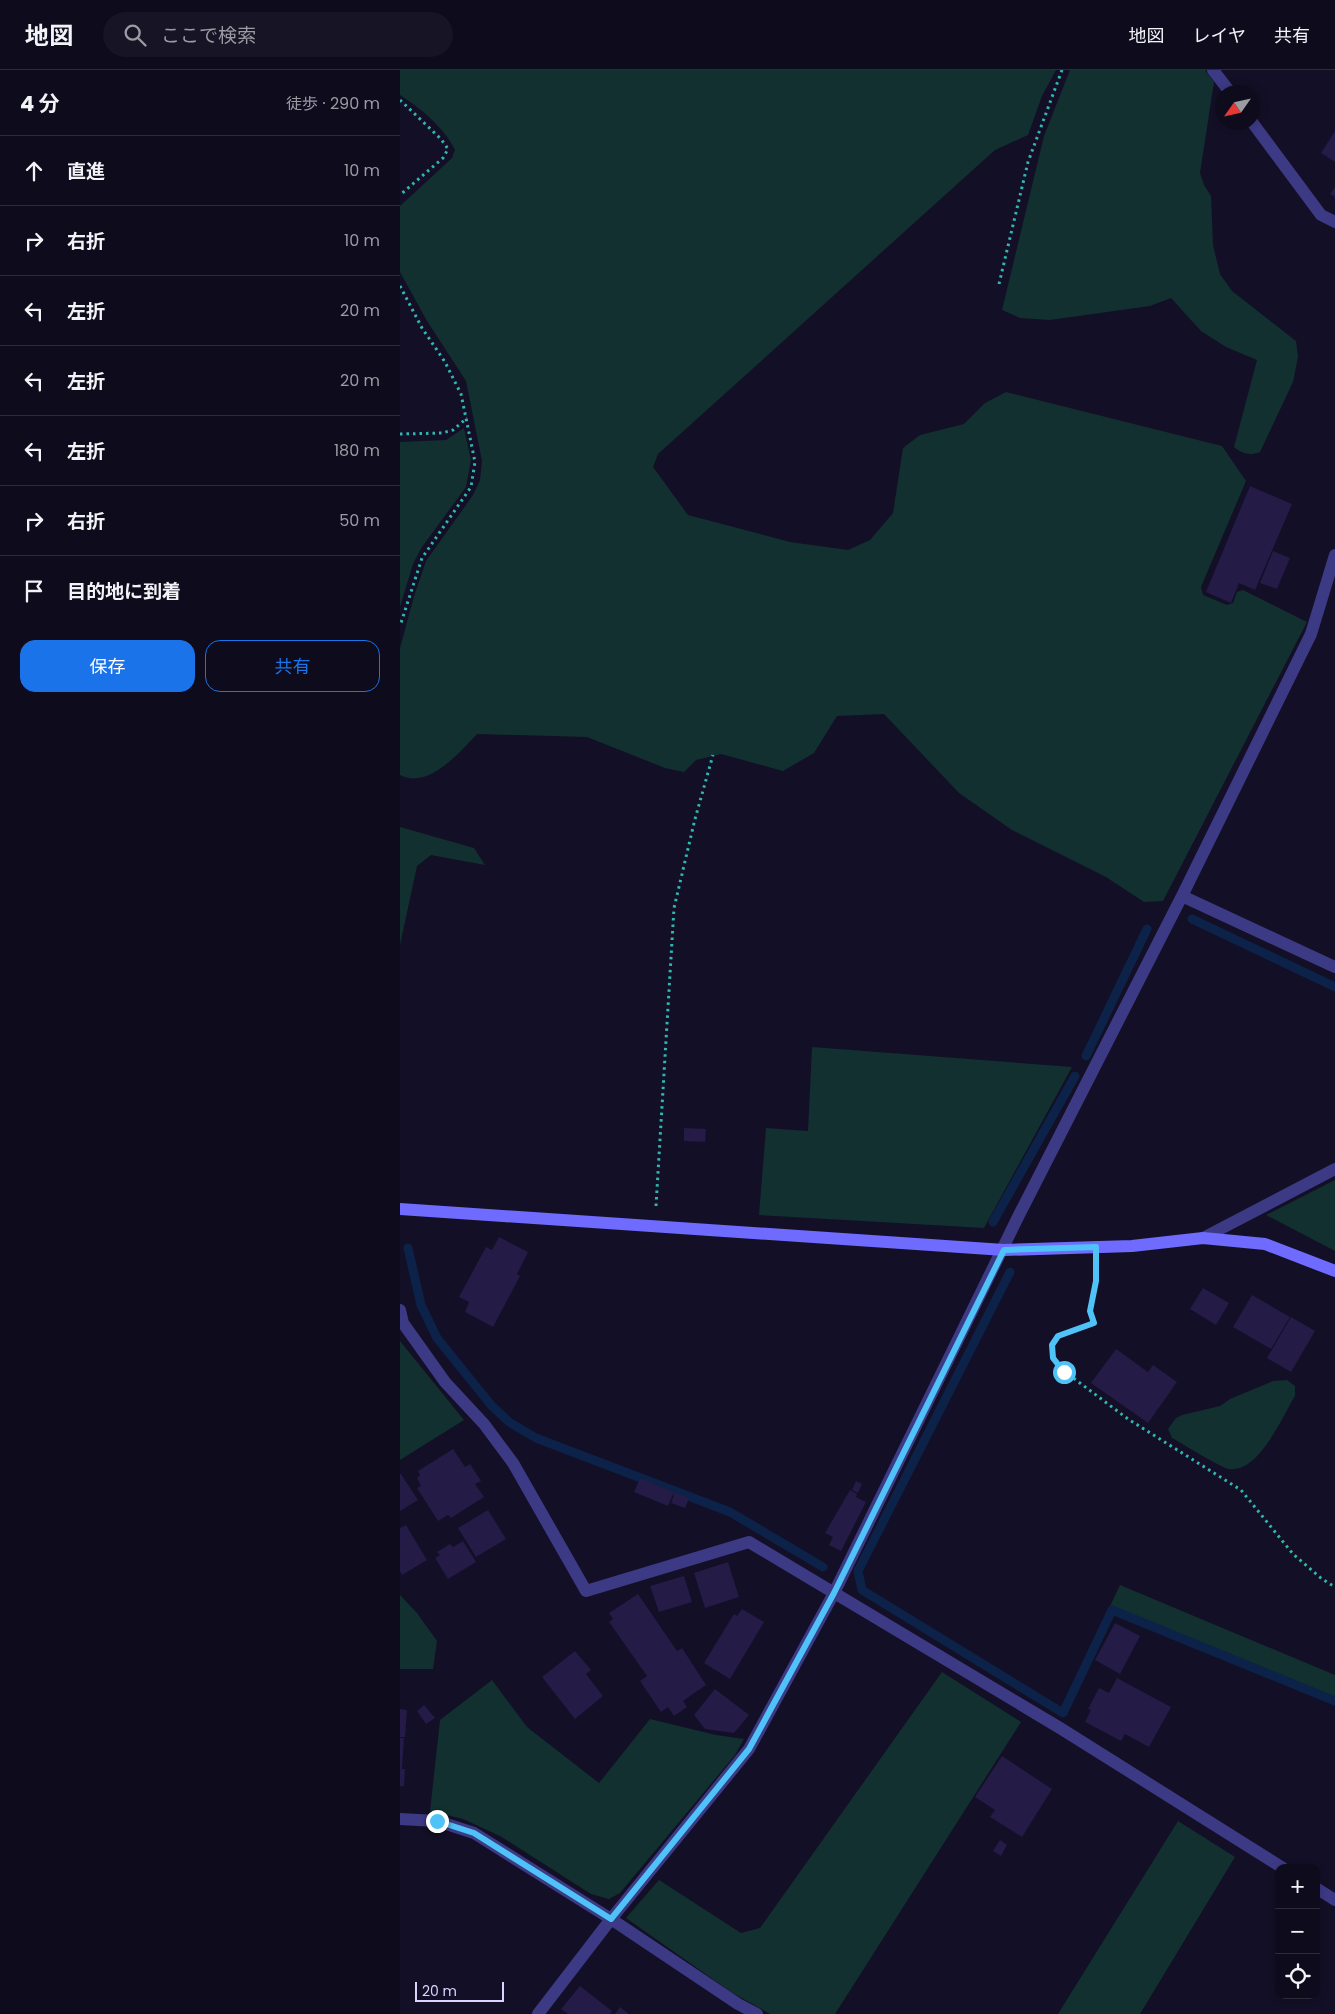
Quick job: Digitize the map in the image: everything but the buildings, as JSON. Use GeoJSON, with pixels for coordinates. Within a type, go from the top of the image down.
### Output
{"type":"FeatureCollection","features":[{"type":"Feature","properties":{"kind":"street"},"geometry":{"type":"LineString","coordinates":[[1213,70],[1225,85]]}},
{"type":"Feature","properties":{"kind":"street"},"geometry":{"type":"LineString","coordinates":[[1258,130],[1321,215],[1335,222]]}},
{"type":"Feature","properties":{"kind":"street"},"geometry":{"type":"LineString","coordinates":[[538,2014],[611,1919],[749,1749],[834,1593],[1024,1206],[1182,896],[1311,634],[1335,555]]}},
{"type":"Feature","properties":{"kind":"street"},"geometry":{"type":"LineString","coordinates":[[1182,896],[1335,966]]}},
{"type":"Feature","properties":{"kind":"street"},"geometry":{"type":"LineString","coordinates":[[1204,1238],[1335,1169]]}},
{"type":"Feature","properties":{"kind":"street"},"geometry":{"type":"LineString","coordinates":[[400,1209],[1004,1250],[1132,1246],[1204,1238],[1265,1244],[1335,1271]]}},
{"type":"Feature","properties":{"kind":"street"},"geometry":{"type":"LineString","coordinates":[[400,1310],[403,1323],[445,1382],[484,1424],[512,1463],[586,1591],[749,1542],[1060,1728],[1277,1864]]}},
{"type":"Feature","properties":{"kind":"street"},"geometry":{"type":"LineString","coordinates":[[400,1819],[437,1821],[474,1833],[611,1919],[738,2004],[757,2014]]}},
{"type":"Feature","properties":{"kind":"street"},"geometry":{"type":"LineString","coordinates":[[1320,1891],[1335,1900]]}},
{"type":"Feature","properties":{"kind":"path"},"geometry":{"type":"LineString","coordinates":[[999,284],[1028,162],[1062,70]]}},
{"type":"Feature","properties":{"kind":"path"},"geometry":{"type":"LineString","coordinates":[[400,100],[441,139],[448,149],[443,158],[400,195]]}},
{"type":"Feature","properties":{"kind":"path"},"geometry":{"type":"LineString","coordinates":[[400,286],[422,328],[446,362],[461,394],[476,462],[471,487],[422,558],[400,626]]}},
{"type":"Feature","properties":{"kind":"path"},"geometry":{"type":"LineString","coordinates":[[400,434],[442,433],[454,430],[467,418]]}},
{"type":"Feature","properties":{"kind":"path"},"geometry":{"type":"LineString","coordinates":[[654,1226],[674,908],[695,819],[713,755]]}},
{"type":"Feature","properties":{"kind":"path"},"geometry":{"type":"LineString","coordinates":[[1096,1247],[1096,1281],[1090,1311],[1094,1323],[1058,1336],[1052,1345],[1053,1358],[1064,1372],[1128,1419],[1241,1490],[1293,1554],[1322,1580],[1335,1587]]}},
{"type":"Feature","properties":{"kind":"green space"},"geometry":{"type":"Polygon","coordinates":[[[400,70],[1056,70],[1042,96],[1028,135],[995,150],[658,454],[653,467],[688,515],[790,542],[848,550],[870,540],[893,513],[903,448],[920,435],[964,424],[985,403],[1006,392],[1222,446],[1246,481],[1201,587],[1203,595],[1227,605],[1233,603],[1237,592],[1243,590],[1307,622],[1163,901],[1144,902],[1106,877],[1012,830],[959,793],[884,714],[837,716],[814,753],[783,771],[721,754],[696,760],[684,772],[665,768],[587,737],[477,734],[453,759],[432,773],[411,778],[400,775],[400,648],[426,561],[473,495],[480,480],[482,461],[466,381],[427,321],[400,272],[400,206],[452,158],[455,150],[445,134],[431,119],[400,95],[400,70]]]}},
{"type":"Feature","properties":{"kind":"green space"},"geometry":{"type":"Polygon","coordinates":[[[1070,70],[1205,70],[1214,82],[1200,173],[1204,185],[1211,196],[1213,245],[1220,274],[1232,291],[1296,341],[1298,357],[1293,382],[1260,452],[1246,454],[1234,447],[1257,360],[1226,347],[1201,331],[1171,298],[1150,306],[1050,320],[1020,318],[1002,310],[1044,136],[1070,70]]]}},
{"type":"Feature","properties":{"kind":"green space"},"geometry":{"type":"Polygon","coordinates":[[[464,428],[471,460],[466,487],[422,547],[413,564],[400,607],[400,442],[446,440],[464,428]]]}},
{"type":"Feature","properties":{"kind":"green space"},"geometry":{"type":"Polygon","coordinates":[[[400,827],[474,848],[485,865],[431,855],[417,866],[400,945],[400,827]]]}},
{"type":"Feature","properties":{"kind":"green space"},"geometry":{"type":"Polygon","coordinates":[[[812,1047],[1072,1067],[984,1228],[759,1215],[766,1128],[808,1131],[812,1047]]]}},
{"type":"Feature","properties":{"kind":"green space"},"geometry":{"type":"Polygon","coordinates":[[[1335,1180],[1335,1251],[1266,1215],[1335,1180]]]}},
{"type":"Feature","properties":{"kind":"green space"},"geometry":{"type":"Polygon","coordinates":[[[400,1341],[464,1420],[400,1460],[400,1341]]]}},
{"type":"Feature","properties":{"kind":"green space"},"geometry":{"type":"Polygon","coordinates":[[[1287,1380],[1295,1386],[1295,1396],[1260,1453],[1240,1468],[1225,1468],[1172,1438],[1168,1429],[1176,1418],[1220,1406],[1230,1399],[1273,1381],[1287,1380]]]}},
{"type":"Feature","properties":{"kind":"green space"},"geometry":{"type":"Polygon","coordinates":[[[1120,1585],[1335,1675],[1335,1697],[1110,1606],[1120,1585]]]}},
{"type":"Feature","properties":{"kind":"green space"},"geometry":{"type":"Polygon","coordinates":[[[400,1595],[417,1613],[437,1641],[433,1669],[400,1669],[400,1595]]]}},
{"type":"Feature","properties":{"kind":"green space"},"geometry":{"type":"Polygon","coordinates":[[[942,1672],[1021,1722],[835,2014],[770,2014],[731,1992],[626,1918],[659,1880],[741,1933],[760,1928],[942,1672]]]}},
{"type":"Feature","properties":{"kind":"green space"},"geometry":{"type":"Polygon","coordinates":[[[492,1680],[527,1727],[599,1783],[650,1719],[716,1735],[744,1739],[735,1755],[620,1893],[609,1899],[591,1894],[500,1836],[463,1819],[430,1811],[440,1720],[492,1680]]]}},
{"type":"Feature","properties":{"kind":"green space"},"geometry":{"type":"Polygon","coordinates":[[[1178,1821],[1235,1857],[1140,2014],[1058,2014],[1178,1821]]]}},
{"type":"Feature","properties":{"kind":"waterway"},"geometry":{"type":"LineString","coordinates":[[1192,919],[1335,987]]}},
{"type":"Feature","properties":{"kind":"waterway"},"geometry":{"type":"LineString","coordinates":[[1086,1056],[1147,929]]}},
{"type":"Feature","properties":{"kind":"waterway"},"geometry":{"type":"LineString","coordinates":[[993,1222],[1075,1076]]}},
{"type":"Feature","properties":{"kind":"waterway"},"geometry":{"type":"LineString","coordinates":[[408,1248],[421,1305],[437,1338],[491,1405],[509,1422],[536,1438],[730,1512],[823,1567]]}},
{"type":"Feature","properties":{"kind":"waterway"},"geometry":{"type":"LineString","coordinates":[[1010,1272],[858,1571],[862,1590],[1063,1713],[1112,1610],[1335,1701]]}},
{"type":"Feature","properties":{"kind":"route"},"geometry":{"type":"LineString","coordinates":[[437,1821],[474,1833],[611,1919],[699,1808],[749,1749],[834,1593],[1004,1250],[1096,1247],[1096,1281],[1090,1311],[1094,1323],[1075,1328],[1058,1336],[1052,1345],[1053,1358],[1064,1372]]}}]}
